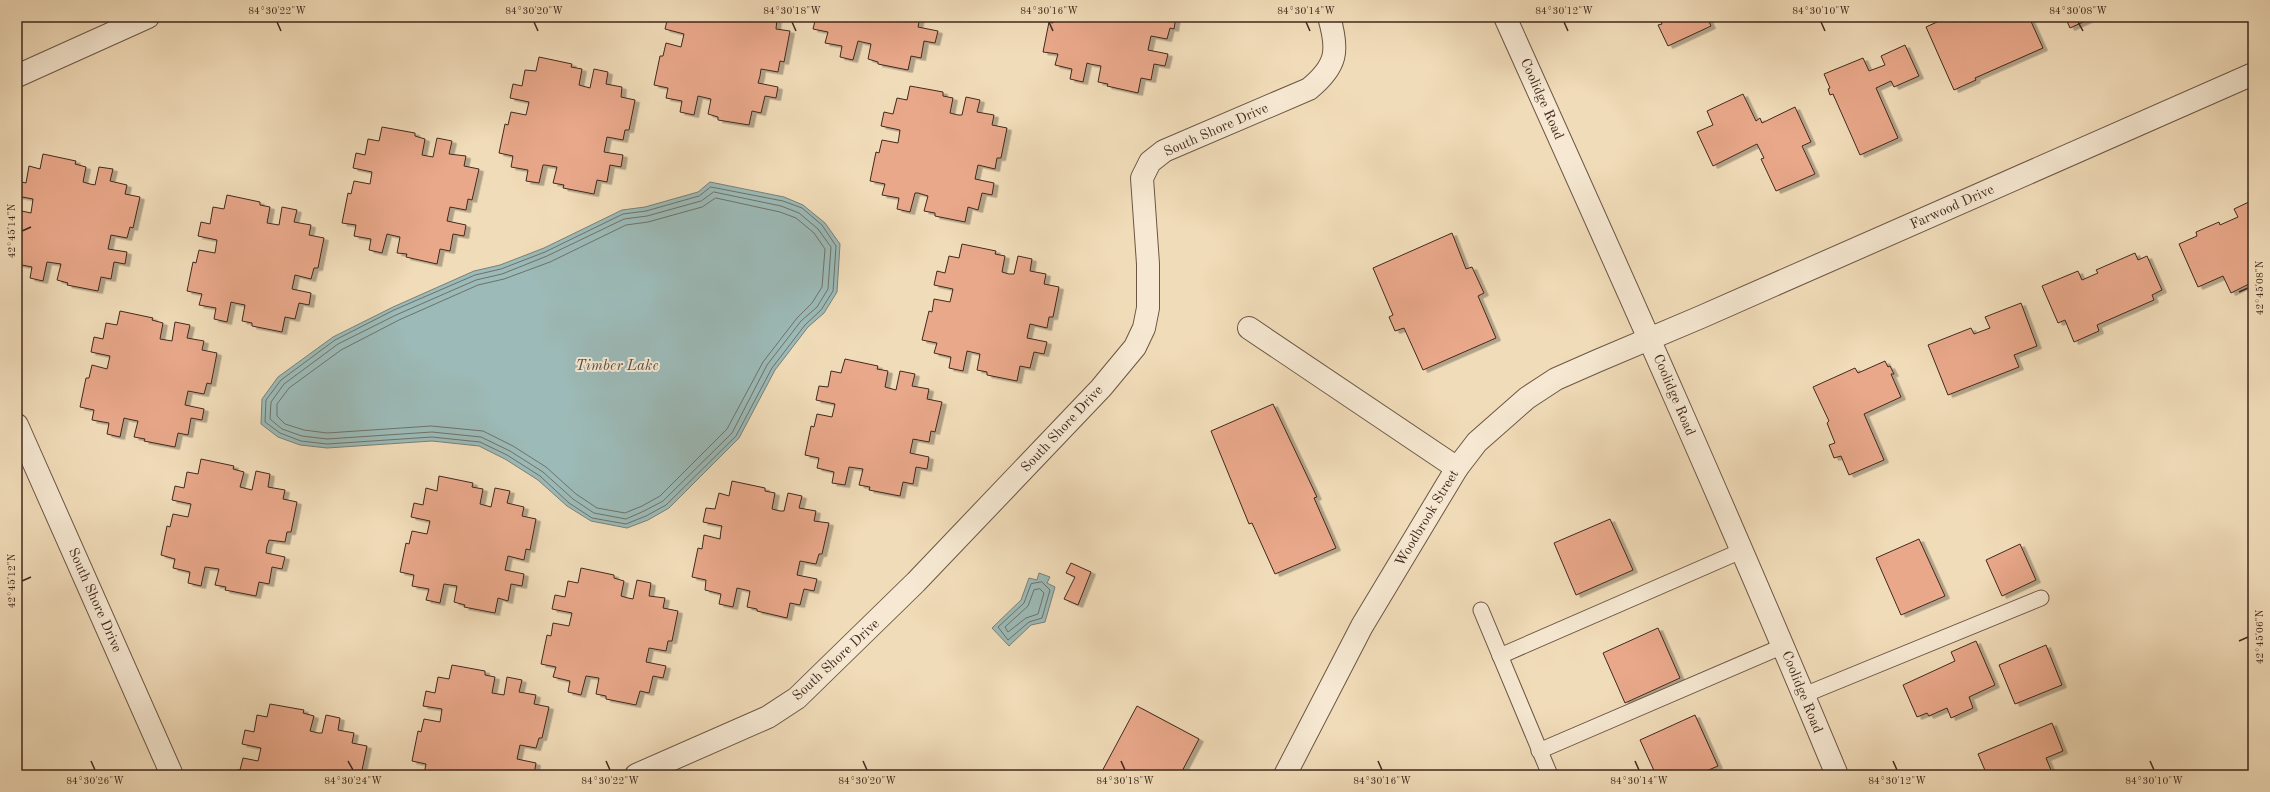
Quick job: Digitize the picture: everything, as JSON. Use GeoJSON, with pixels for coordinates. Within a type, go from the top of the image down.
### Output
{"type":"FeatureCollection","features":[{"type":"Feature","properties":{"kind":"street"},"geometry":{"type":"LineString","coordinates":[[17,76],[148,17]]}},
{"type":"Feature","properties":{"kind":"street","name":"South Shore Drive"},"geometry":{"type":"LineString","coordinates":[[636,775],[768,717],[797,698],[916,582],[1101,388],[1135,347],[1144,328],[1149,294],[1142,178],[1150,162],[1164,151],[1309,89],[1325,76],[1335,58],[1334,36],[1329,17]]}},
{"type":"Feature","properties":{"kind":"street","name":"Coolidge Road"},"geometry":{"type":"LineString","coordinates":[[1505,17],[1650,338],[1783,646],[1836,775]]}},
{"type":"Feature","properties":{"kind":"street","name":"Farwood Drive"},"geometry":{"type":"LineString","coordinates":[[1650,338],[2253,74]]}},
{"type":"Feature","properties":{"kind":"street"},"geometry":{"type":"LineString","coordinates":[[1249,328],[1457,468]]}},
{"type":"Feature","properties":{"kind":"street","name":"Woodbrook Street"},"geometry":{"type":"LineString","coordinates":[[1285,775],[1362,626],[1457,468],[1477,442],[1527,398],[1556,379],[1650,338]]}},
{"type":"Feature","properties":{"kind":"street","name":"South Shore Drive"},"geometry":{"type":"LineString","coordinates":[[17,425],[172,775]]}},
{"type":"Feature","properties":{"kind":"lane"},"geometry":{"type":"LineString","coordinates":[[1500,656],[1741,551]]}},
{"type":"Feature","properties":{"kind":"lane"},"geometry":{"type":"LineString","coordinates":[[1804,696],[2041,598]]}},
{"type":"Feature","properties":{"kind":"lane"},"geometry":{"type":"LineString","coordinates":[[1481,610],[1539,752],[1550,775]]}},
{"type":"Feature","properties":{"kind":"lane"},"geometry":{"type":"LineString","coordinates":[[1539,752],[1783,646]]}},
{"type":"Feature","properties":{"kind":"water","name":"Timber Lake"},"geometry":{"type":"Polygon","coordinates":[[[710,182],[784,197],[803,205],[825,223],[840,244],[837,292],[824,313],[808,327],[775,370],[739,438],[669,508],[648,520],[627,528],[591,521],[567,506],[538,480],[505,459],[479,446],[432,441],[327,448],[300,445],[278,437],[261,424],[262,399],[278,377],[333,337],[393,307],[474,271],[500,265],[544,248],[622,210],[645,207],[698,192],[710,182]]]}},
{"type":"Feature","properties":{"kind":"water"},"geometry":{"type":"Polygon","coordinates":[[[1039,573],[1050,577],[1047,583],[1055,587],[1045,622],[1031,625],[1009,646],[992,628],[1021,600],[1029,578],[1037,580],[1039,573]]]}},
{"type":"Feature","properties":{"kind":"building"},"geometry":{"type":"Polygon","coordinates":[[[668,17],[736,17],[745,19],[745,17],[768,17],[777,19],[776,29],[790,31],[784,62],[780,61],[778,72],[761,69],[758,83],[778,87],[776,98],[765,96],[761,113],[752,111],[749,125],[718,120],[718,117],[708,114],[711,99],[698,96],[694,115],[680,112],[682,101],[666,98],[668,88],[654,85],[660,56],[663,56],[666,43],[681,47],[684,34],[665,29],[668,17]]]}},
{"type":"Feature","properties":{"kind":"building"},"geometry":{"type":"Polygon","coordinates":[[[816,17],[920,17],[918,27],[938,31],[935,43],[924,41],[921,58],[911,56],[908,70],[878,64],[878,62],[868,59],[871,44],[858,41],[853,60],[840,57],[842,46],[825,43],[828,32],[813,29],[816,17]]]}},
{"type":"Feature","properties":{"kind":"building"},"geometry":{"type":"Polygon","coordinates":[[[1054,17],[1176,17],[1174,29],[1170,28],[1167,39],[1151,36],[1148,50],[1168,54],[1165,66],[1154,64],[1151,80],[1141,78],[1138,93],[1107,86],[1108,84],[1098,82],[1101,66],[1087,63],[1083,82],[1070,79],[1072,69],[1055,65],[1058,54],[1043,52],[1049,22],[1053,23],[1054,17]]]}},
{"type":"Feature","properties":{"kind":"building"},"geometry":{"type":"Polygon","coordinates":[[[1659,17],[1707,17],[1711,26],[1668,46],[1658,25],[1662,24],[1659,17]]]}},
{"type":"Feature","properties":{"kind":"building"},"geometry":{"type":"Polygon","coordinates":[[[1950,17],[1953,22],[1965,17],[2029,17],[2043,48],[1975,78],[1976,80],[1954,90],[1926,27],[1950,17]]]}},
{"type":"Feature","properties":{"kind":"building"},"geometry":{"type":"Polygon","coordinates":[[[2065,17],[2094,17],[2070,28],[2065,17]]]}},
{"type":"Feature","properties":{"kind":"building"},"geometry":{"type":"Polygon","coordinates":[[[1905,45],[1919,76],[1894,87],[1891,81],[1876,88],[1898,138],[1860,155],[1833,94],[1830,95],[1828,89],[1830,88],[1824,74],[1863,58],[1869,71],[1885,65],[1881,56],[1905,45]]]}},
{"type":"Feature","properties":{"kind":"building"},"geometry":{"type":"Polygon","coordinates":[[[539,57],[572,64],[571,67],[582,69],[579,85],[590,88],[594,69],[608,72],[606,84],[622,87],[621,97],[635,100],[629,130],[625,130],[623,140],[607,137],[604,152],[623,155],[621,167],[610,165],[607,182],[597,180],[594,194],[563,188],[564,185],[553,183],[557,167],[543,165],[539,183],[526,181],[528,170],[511,167],[513,156],[499,153],[505,124],[508,125],[511,112],[526,115],[529,102],[510,98],[513,84],[522,86],[525,70],[536,71],[539,57]]]}},
{"type":"Feature","properties":{"kind":"building"},"geometry":{"type":"Polygon","coordinates":[[[910,86],[943,92],[943,96],[953,98],[950,113],[958,115],[962,115],[966,97],[980,100],[977,112],[994,115],[992,125],[1007,128],[1001,158],[997,158],[995,169],[978,165],[975,179],[994,183],[992,195],[982,193],[978,210],[968,207],[965,222],[935,216],[935,213],[924,211],[928,196],[918,193],[915,193],[910,212],[897,209],[899,198],[882,195],[885,184],[870,181],[876,152],[879,153],[882,140],[898,143],[900,130],[881,126],[884,112],[893,114],[897,98],[907,100],[910,86]]]}},
{"type":"Feature","properties":{"kind":"building"},"geometry":{"type":"Polygon","coordinates":[[[1743,94],[1756,121],[1760,118],[1762,123],[1795,107],[1811,142],[1802,146],[1815,174],[1776,191],[1761,159],[1764,158],[1757,144],[1713,166],[1697,132],[1713,125],[1707,111],[1743,94]]]}},
{"type":"Feature","properties":{"kind":"building"},"geometry":{"type":"Polygon","coordinates":[[[382,127],[415,133],[415,136],[425,139],[422,155],[433,157],[437,138],[452,141],[449,154],[466,156],[464,166],[479,169],[472,200],[468,199],[466,210],[450,207],[447,221],[466,225],[464,236],[453,234],[450,251],[440,249],[437,264],[406,257],[407,254],[397,253],[400,237],[387,234],[382,253],[369,250],[371,239],[354,236],[356,225],[342,223],[348,193],[351,194],[354,181],[370,184],[372,172],[353,168],[356,153],[365,155],[368,139],[379,141],[382,127]]]}},
{"type":"Feature","properties":{"kind":"building"},"geometry":{"type":"Polygon","coordinates":[[[43,154],[76,161],[75,164],[86,167],[83,182],[90,184],[95,185],[99,167],[113,169],[110,181],[127,185],[125,194],[140,197],[133,228],[130,227],[127,238],[111,235],[108,249],[127,252],[125,264],[114,262],[111,279],[101,277],[98,291],[67,285],[68,283],[57,280],[61,264],[47,262],[43,281],[30,278],[32,267],[17,264],[17,210],[31,213],[33,199],[17,196],[17,181],[26,183],[29,166],[40,169],[43,154]]]}},
{"type":"Feature","properties":{"kind":"building"},"geometry":{"type":"Polygon","coordinates":[[[227,195],[260,202],[260,205],[270,207],[267,223],[279,225],[282,207],[297,210],[294,222],[311,225],[309,235],[324,238],[318,268],[314,268],[311,279],[295,275],[292,289],[311,293],[309,305],[299,303],[295,319],[285,317],[282,332],[252,326],[252,323],[242,321],[245,305],[231,302],[227,322],[214,319],[216,308],[199,305],[202,294],[187,291],[193,262],[196,263],[199,250],[215,253],[217,240],[198,236],[201,222],[210,224],[213,207],[224,209],[227,195]]]}},
{"type":"Feature","properties":{"kind":"building"},"geometry":{"type":"Polygon","coordinates":[[[2253,200],[2253,282],[2231,293],[2223,276],[2198,287],[2179,244],[2197,236],[2196,232],[2219,222],[2220,225],[2238,217],[2234,209],[2253,200]]]}},
{"type":"Feature","properties":{"kind":"building"},"geometry":{"type":"Polygon","coordinates":[[[1452,233],[1466,269],[1472,267],[1484,293],[1478,296],[1496,338],[1423,370],[1404,328],[1395,331],[1389,317],[1393,315],[1373,268],[1452,233]]]}},
{"type":"Feature","properties":{"kind":"building"},"geometry":{"type":"Polygon","coordinates":[[[962,244],[996,251],[995,254],[1005,256],[1002,272],[1009,274],[1014,274],[1018,256],[1032,259],[1030,271],[1046,274],[1044,284],[1059,287],[1053,317],[1049,317],[1047,328],[1030,324],[1027,338],[1047,342],[1044,354],[1034,352],[1030,368],[1020,366],[1017,381],[987,375],[987,372],[977,370],[980,354],[967,351],[963,371],[949,368],[951,357],[934,353],[937,343],[922,340],[929,311],[932,312],[934,299],[950,302],[953,289],[934,285],[937,271],[945,273],[949,256],[959,258],[962,244]]]}},
{"type":"Feature","properties":{"kind":"building"},"geometry":{"type":"Polygon","coordinates":[[[2135,253],[2138,260],[2147,256],[2162,290],[2152,295],[2154,300],[2097,325],[2099,331],[2074,342],[2065,320],[2058,323],[2042,286],[2078,271],[2082,280],[2098,273],[2096,270],[2135,253]]]}},
{"type":"Feature","properties":{"kind":"building"},"geometry":{"type":"Polygon","coordinates":[[[2021,303],[2037,346],[2014,355],[2019,367],[1948,395],[1928,345],[1971,328],[1974,334],[1990,328],[1985,317],[2021,303]]]}},
{"type":"Feature","properties":{"kind":"building"},"geometry":{"type":"Polygon","coordinates":[[[120,311],[153,318],[152,320],[163,323],[160,339],[172,341],[175,322],[190,325],[187,338],[204,341],[202,350],[217,353],[211,384],[207,383],[204,394],[188,391],[185,405],[204,409],[202,420],[191,418],[188,435],[178,433],[175,447],[144,441],[145,439],[134,437],[138,421],[124,418],[120,437],[107,434],[109,423],[92,420],[94,410],[80,407],[86,378],[89,378],[92,365],[107,369],[110,356],[91,352],[94,337],[103,339],[106,323],[117,325],[120,311]]]}},
{"type":"Feature","properties":{"kind":"building"},"geometry":{"type":"Polygon","coordinates":[[[845,359],[878,366],[877,369],[888,371],[885,387],[896,390],[900,371],[915,374],[912,386],[929,389],[927,399],[942,402],[935,432],[931,431],[929,442],[913,439],[910,453],[929,457],[927,469],[916,467],[913,484],[903,482],[900,496],[869,490],[870,487],[859,485],[863,469],[849,467],[845,485],[832,483],[834,472],[817,468],[819,458],[805,455],[811,426],[814,427],[817,414],[832,417],[835,404],[816,400],[819,386],[828,387],[831,371],[841,373],[845,359]]]}},
{"type":"Feature","properties":{"kind":"building"},"geometry":{"type":"Polygon","coordinates":[[[1885,361],[1888,367],[1890,366],[1894,374],[1891,374],[1901,397],[1864,414],[1884,460],[1849,475],[1841,456],[1834,458],[1829,445],[1835,443],[1827,423],[1829,421],[1813,387],[1855,368],[1858,373],[1885,361]]]}},
{"type":"Feature","properties":{"kind":"building"},"geometry":{"type":"Polygon","coordinates":[[[1273,404],[1317,497],[1314,498],[1336,548],[1275,574],[1252,523],[1249,524],[1211,431],[1273,404]]]}},
{"type":"Feature","properties":{"kind":"building"},"geometry":{"type":"Polygon","coordinates":[[[201,459],[234,466],[233,469],[244,472],[240,487],[252,490],[256,471],[270,474],[268,487],[285,490],[283,499],[297,502],[291,532],[287,532],[285,542],[269,540],[267,546],[266,553],[285,557],[282,569],[272,567],[269,584],[259,582],[256,596],[225,590],[226,587],[215,585],[219,569],[205,567],[201,586],[188,583],[190,572],[173,568],[175,559],[161,555],[167,526],[170,527],[173,514],[188,517],[191,504],[172,500],[175,486],[184,488],[187,472],[198,474],[201,459]]]}},
{"type":"Feature","properties":{"kind":"building"},"geometry":{"type":"Polygon","coordinates":[[[439,476],[473,483],[472,487],[483,489],[480,504],[491,507],[495,488],[510,491],[507,503],[524,507],[522,516],[536,519],[530,550],[526,549],[524,560],[508,556],[505,570],[524,574],[522,586],[511,584],[508,601],[498,598],[495,613],[464,607],[465,605],[454,602],[457,586],[444,584],[440,603],[426,600],[429,589],[412,586],[414,575],[400,572],[406,543],[409,544],[412,531],[427,534],[430,521],[411,517],[414,503],[423,505],[426,488],[437,491],[439,476]]]}},
{"type":"Feature","properties":{"kind":"building"},"geometry":{"type":"Polygon","coordinates":[[[732,481],[765,488],[765,491],[775,493],[772,509],[780,511],[784,511],[788,493],[802,496],[799,508],[816,511],[814,521],[829,523],[822,554],[819,554],[816,564],[800,561],[797,575],[817,579],[814,591],[804,589],[800,605],[790,603],[787,618],[757,611],[757,609],[747,607],[750,591],[737,588],[733,607],[719,604],[721,594],[705,590],[706,580],[692,577],[698,548],[702,549],[704,535],[720,539],[722,526],[703,522],[706,508],[715,509],[719,493],[729,496],[732,481]]]}},
{"type":"Feature","properties":{"kind":"building"},"geometry":{"type":"Polygon","coordinates":[[[1610,519],[1633,570],[1576,595],[1554,543],[1610,519]]]}},
{"type":"Feature","properties":{"kind":"building"},"geometry":{"type":"Polygon","coordinates":[[[1919,539],[1945,596],[1901,615],[1876,558],[1919,539]]]}},
{"type":"Feature","properties":{"kind":"building"},"geometry":{"type":"Polygon","coordinates":[[[2020,544],[2036,580],[2002,596],[1986,560],[2020,544]]]}},
{"type":"Feature","properties":{"kind":"building"},"geometry":{"type":"Polygon","coordinates":[[[1071,563],[1091,572],[1078,605],[1064,599],[1075,577],[1066,573],[1071,563]]]}},
{"type":"Feature","properties":{"kind":"building"},"geometry":{"type":"Polygon","coordinates":[[[581,568],[614,575],[614,578],[624,581],[621,596],[628,598],[633,599],[637,580],[651,583],[649,596],[665,598],[663,608],[678,611],[672,641],[668,641],[666,651],[649,648],[646,662],[666,666],[663,678],[653,676],[649,693],[640,691],[636,705],[606,699],[606,696],[596,694],[599,678],[586,676],[581,695],[568,692],[570,681],[553,677],[556,667],[541,664],[547,635],[551,636],[553,623],[569,626],[572,613],[552,609],[555,595],[565,597],[568,581],[578,583],[581,568]]]}},
{"type":"Feature","properties":{"kind":"building"},"geometry":{"type":"Polygon","coordinates":[[[1658,628],[1680,678],[1625,703],[1603,653],[1658,628]]]}},
{"type":"Feature","properties":{"kind":"building"},"geometry":{"type":"Polygon","coordinates":[[[1976,641],[1995,685],[1969,697],[1973,708],[1951,718],[1947,708],[1929,716],[1927,713],[1917,717],[1903,685],[1955,661],[1951,652],[1976,641]]]}},
{"type":"Feature","properties":{"kind":"building"},"geometry":{"type":"Polygon","coordinates":[[[2046,645],[2062,685],[2015,704],[1999,665],[2046,645]]]}},
{"type":"Feature","properties":{"kind":"building"},"geometry":{"type":"Polygon","coordinates":[[[452,665],[485,671],[485,675],[495,677],[492,693],[504,695],[507,677],[522,680],[519,692],[536,695],[534,704],[549,707],[542,738],[539,738],[536,748],[520,745],[517,759],[536,763],[534,775],[524,773],[523,775],[470,775],[457,772],[456,775],[429,775],[424,774],[426,764],[412,761],[418,731],[421,732],[424,719],[440,722],[442,709],[423,706],[426,691],[435,693],[438,677],[449,679],[452,665]]]}},
{"type":"Feature","properties":{"kind":"building"},"geometry":{"type":"Polygon","coordinates":[[[270,704],[304,710],[303,713],[314,716],[310,731],[318,733],[322,733],[326,715],[340,718],[338,730],[354,733],[352,743],[367,746],[361,775],[236,775],[237,770],[240,770],[243,758],[258,761],[261,748],[242,744],[245,730],[254,732],[257,715],[267,717],[270,704]]]}},
{"type":"Feature","properties":{"kind":"building"},"geometry":{"type":"Polygon","coordinates":[[[1137,706],[1199,739],[1180,775],[1100,775],[1137,706]]]}},
{"type":"Feature","properties":{"kind":"building"},"geometry":{"type":"Polygon","coordinates":[[[1695,715],[1718,766],[1697,775],[1656,775],[1640,740],[1695,715]]]}},
{"type":"Feature","properties":{"kind":"building"},"geometry":{"type":"Polygon","coordinates":[[[2052,723],[2063,751],[2046,758],[2053,775],[1987,775],[1978,754],[2052,723]]]}}]}
